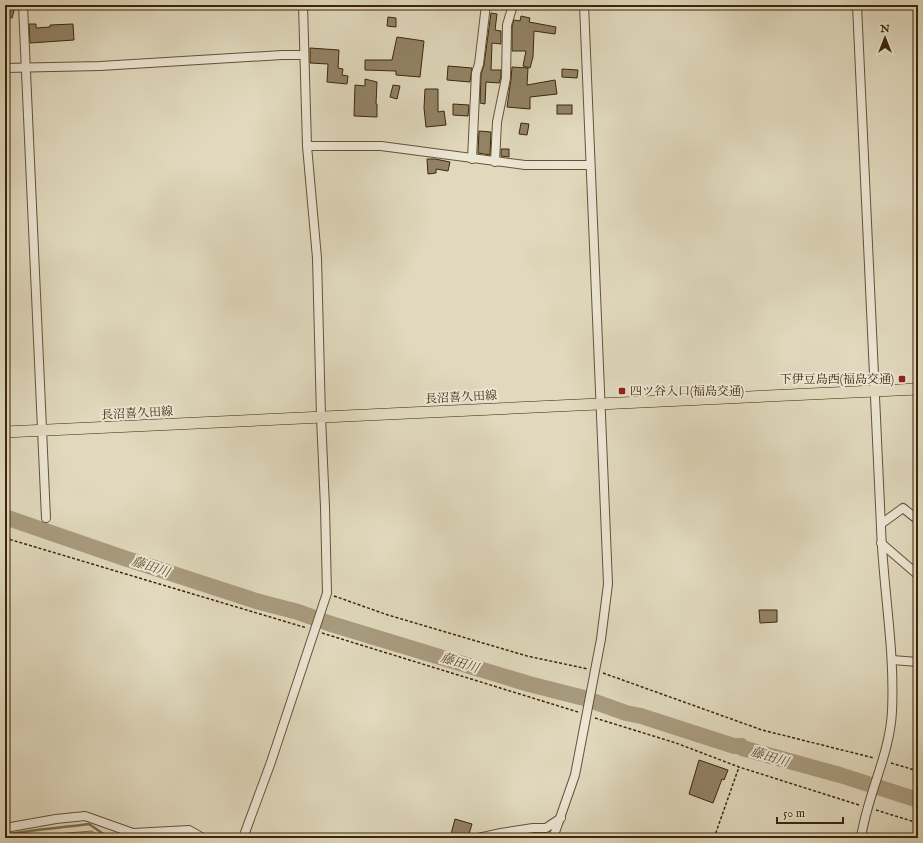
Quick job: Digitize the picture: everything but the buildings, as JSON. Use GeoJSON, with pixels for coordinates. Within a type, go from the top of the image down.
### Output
{"type":"FeatureCollection","features":[{"type":"Feature","properties":{"kind":"main road","name":"長沼喜久田線"},"geometry":{"type":"LineString","coordinates":[[5,432],[918,389]]}},
{"type":"Feature","properties":{"kind":"street"},"geometry":{"type":"LineString","coordinates":[[23,5],[46,518]]}},
{"type":"Feature","properties":{"kind":"street"},"geometry":{"type":"LineString","coordinates":[[243,838],[271,762],[326,593],[325,507],[317,258],[307,146],[303,5]]}},
{"type":"Feature","properties":{"kind":"street"},"geometry":{"type":"LineString","coordinates":[[472,159],[476,73],[479,64],[486,5]]}},
{"type":"Feature","properties":{"kind":"street"},"geometry":{"type":"LineString","coordinates":[[495,162],[497,122],[506,78],[507,25],[513,5]]}},
{"type":"Feature","properties":{"kind":"street"},"geometry":{"type":"LineString","coordinates":[[554,837],[575,775],[606,609],[608,584],[584,5]]}},
{"type":"Feature","properties":{"kind":"street"},"geometry":{"type":"LineString","coordinates":[[857,5],[876,391],[881,543],[892,660],[892,713],[889,736],[868,808],[862,838]]}},
{"type":"Feature","properties":{"kind":"street"},"geometry":{"type":"LineString","coordinates":[[5,68],[100,66],[304,55]]}},
{"type":"Feature","properties":{"kind":"street"},"geometry":{"type":"LineString","coordinates":[[307,146],[381,146],[525,165],[590,165]]}},
{"type":"Feature","properties":{"kind":"street"},"geometry":{"type":"LineString","coordinates":[[881,524],[903,508],[918,520]]}},
{"type":"Feature","properties":{"kind":"street"},"geometry":{"type":"LineString","coordinates":[[881,543],[918,575]]}},
{"type":"Feature","properties":{"kind":"street"},"geometry":{"type":"LineString","coordinates":[[892,660],[918,662]]}},
{"type":"Feature","properties":{"kind":"street"},"geometry":{"type":"LineString","coordinates":[[5,828],[56,819],[85,816],[133,833],[189,830],[203,838]]}},
{"type":"Feature","properties":{"kind":"street"},"geometry":{"type":"LineString","coordinates":[[478,838],[533,828],[546,828],[561,818]]}},
{"type":"Feature","properties":{"kind":"path"},"geometry":{"type":"LineString","coordinates":[[5,538],[314,630],[587,715],[676,743],[739,767],[918,823]]}},
{"type":"Feature","properties":{"kind":"path"},"geometry":{"type":"LineString","coordinates":[[326,593],[388,615],[527,656],[595,670],[762,730],[882,760],[918,771]]}},
{"type":"Feature","properties":{"kind":"path"},"geometry":{"type":"LineString","coordinates":[[714,838],[739,767]]}},
{"type":"Feature","properties":{"kind":"shaded area"},"geometry":{"type":"Polygon","coordinates":[[[92,831],[102,838],[6,838],[92,831]]]}},
{"type":"Feature","properties":{"kind":"waterway","name":"藤田川"},"geometry":{"type":"LineString","coordinates":[[5,517],[256,601],[298,612],[331,624],[529,684],[584,698],[626,713],[641,716],[734,746],[741,746],[742,748],[840,775],[918,800]]}},
{"type":"Feature","properties":{"kind":"waterway"},"geometry":{"type":"LineString","coordinates":[[5,835],[89,824],[109,838]]}},
{"type":"Feature","properties":{"kind":"place","name":"下伊豆島西(福島交通)"},"geometry":{"type":"Point","coordinates":[902,379]}},
{"type":"Feature","properties":{"kind":"place","name":"四ツ谷入口(福島交通)"},"geometry":{"type":"Point","coordinates":[622,391]}}]}
